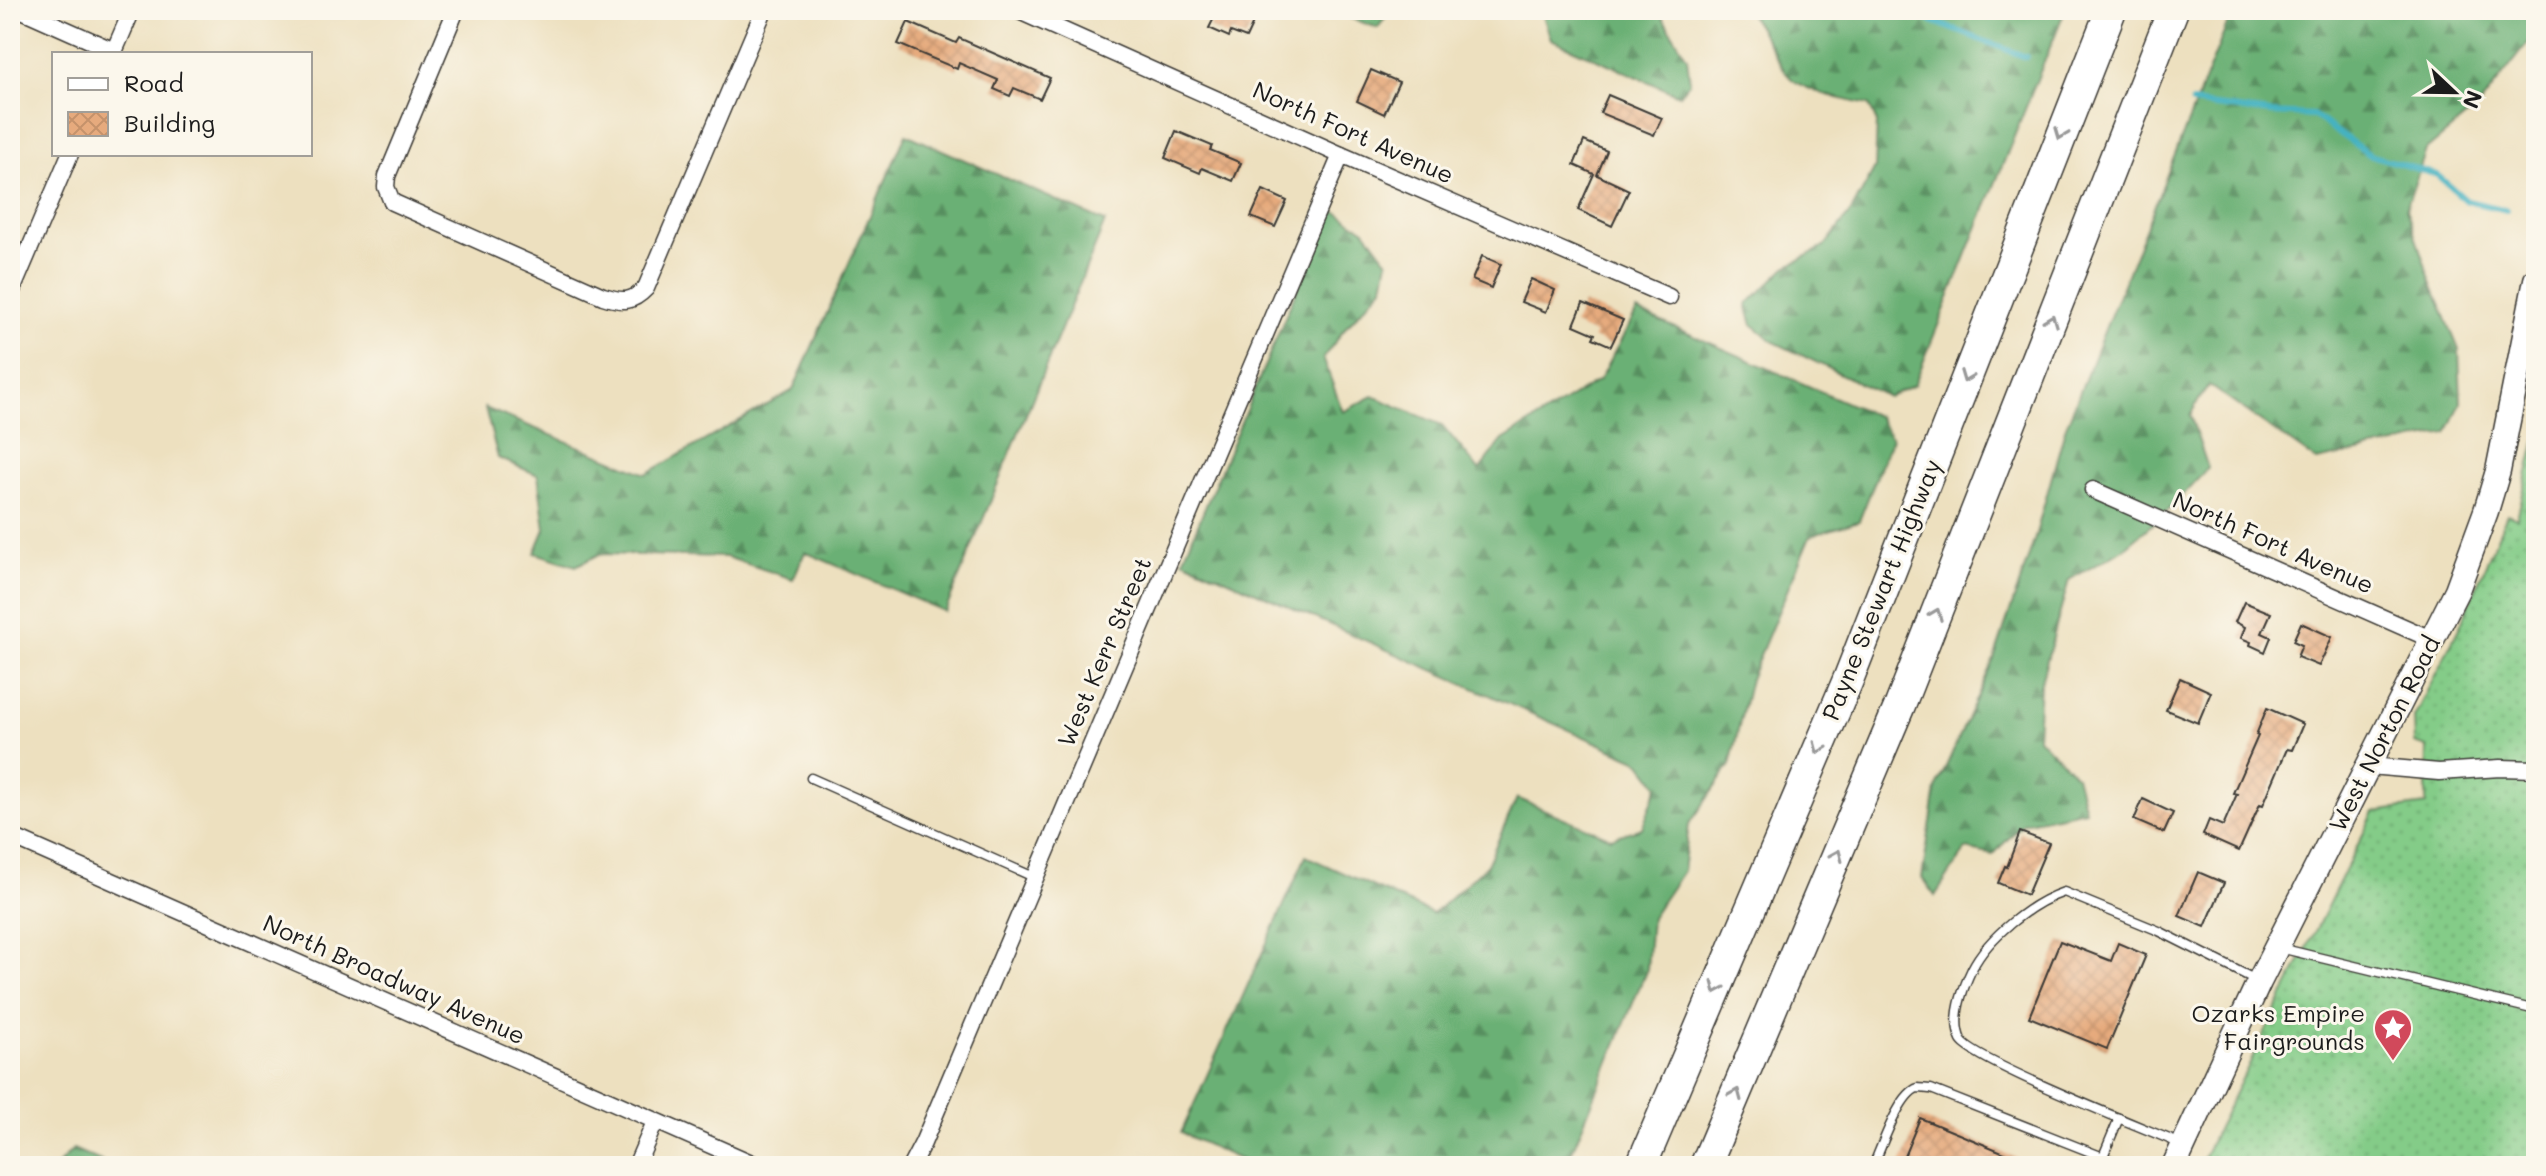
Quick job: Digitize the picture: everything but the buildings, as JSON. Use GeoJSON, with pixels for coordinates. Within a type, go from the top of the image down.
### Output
{"type":"FeatureCollection","features":[{"type":"Feature","properties":{"kind":"highway"},"geometry":{"type":"LineString","coordinates":[[2079,89],[2099,10]]}},
{"type":"Feature","properties":{"kind":"highway","name":"Payne Stewart Highway"},"geometry":{"type":"LineString","coordinates":[[1641,1166],[1848,680],[2111,10]]}},
{"type":"Feature","properties":{"kind":"highway"},"geometry":{"type":"LineString","coordinates":[[1705,1166],[1900,705],[2173,10]]}},
{"type":"Feature","properties":{"kind":"highway"},"geometry":{"type":"LineString","coordinates":[[2142,87],[2187,10]]}},
{"type":"Feature","properties":{"kind":"main road","name":"West Norton Road"},"geometry":{"type":"LineString","coordinates":[[2178,1156],[2276,947],[2457,590],[2486,511],[2507,430],[2536,280]]}},
{"type":"Feature","properties":{"kind":"street"},"geometry":{"type":"LineString","coordinates":[[22,10],[112,52]]}},
{"type":"Feature","properties":{"kind":"street"},"geometry":{"type":"LineString","coordinates":[[114,52],[132,10]]}},
{"type":"Feature","properties":{"kind":"street"},"geometry":{"type":"LineString","coordinates":[[456,10],[387,176],[388,195],[392,202],[603,296],[630,301],[646,288],[764,10]]}},
{"type":"Feature","properties":{"kind":"street","name":"North Fort Avenue"},"geometry":{"type":"LineString","coordinates":[[1017,10],[1669,297]]}},
{"type":"Feature","properties":{"kind":"street","name":"West Kerr Street"},"geometry":{"type":"LineString","coordinates":[[911,1166],[1341,155]]}},
{"type":"Feature","properties":{"kind":"street"},"geometry":{"type":"LineString","coordinates":[[10,295],[69,156]]}},
{"type":"Feature","properties":{"kind":"street","name":"North Fort Avenue"},"geometry":{"type":"LineString","coordinates":[[2093,490],[2433,640]]}},
{"type":"Feature","properties":{"kind":"street"},"geometry":{"type":"LineString","coordinates":[[2369,766],[2439,772],[2536,769]]}},
{"type":"Feature","properties":{"kind":"street","name":"North Broadway Avenue"},"geometry":{"type":"LineString","coordinates":[[10,836],[758,1166]]}},
{"type":"Feature","properties":{"kind":"street"},"geometry":{"type":"LineString","coordinates":[[636,1166],[655,1122]]}},
{"type":"Feature","properties":{"kind":"lane"},"geometry":{"type":"LineString","coordinates":[[811,778],[1036,878]]}},
{"type":"Feature","properties":{"kind":"lane"},"geometry":{"type":"LineString","coordinates":[[2178,1156],[2119,1118],[1971,1051],[1961,1041],[1958,1010],[1965,984],[1975,963],[2009,926],[2048,897],[2064,892],[2159,931],[2259,982]]}},
{"type":"Feature","properties":{"kind":"lane"},"geometry":{"type":"LineString","coordinates":[[2276,947],[2536,1010]]}},
{"type":"Feature","properties":{"kind":"lane"},"geometry":{"type":"LineString","coordinates":[[1873,1166],[1892,1121],[1908,1095],[1918,1088],[1931,1089],[2126,1166]]}},
{"type":"Feature","properties":{"kind":"lane"},"geometry":{"type":"LineString","coordinates":[[2099,1166],[2119,1118]]}},
{"type":"Feature","properties":{"kind":"green space"},"geometry":{"type":"Polygon","coordinates":[[[1348,10],[1390,10],[1378,28],[1350,18],[1348,10]]]}},
{"type":"Feature","properties":{"kind":"green space"},"geometry":{"type":"Polygon","coordinates":[[[1541,10],[1658,10],[1687,57],[1690,82],[1679,95],[1551,39],[1541,10]]]}},
{"type":"Feature","properties":{"kind":"green space"},"geometry":{"type":"Polygon","coordinates":[[[1746,10],[2065,10],[1914,385],[1888,397],[1774,342],[1753,325],[1747,305],[1786,267],[1824,247],[1852,210],[1875,168],[1877,123],[1869,105],[1825,94],[1793,80],[1746,10]]]}},
{"type":"Feature","properties":{"kind":"green space"},"geometry":{"type":"Polygon","coordinates":[[[2233,10],[2536,10],[2536,33],[2480,105],[2426,150],[2406,209],[2459,350],[2461,403],[2447,433],[2317,461],[2208,385],[2190,415],[2208,468],[2171,508],[2122,550],[2069,580],[2040,685],[2037,737],[2076,775],[2085,810],[2023,823],[1993,855],[1966,849],[1935,896],[1922,878],[1936,789],[1994,659],[2034,541],[2065,429],[2233,10]]]}},
{"type":"Feature","properties":{"kind":"green space"},"geometry":{"type":"Polygon","coordinates":[[[906,134],[1105,222],[945,612],[805,552],[793,579],[726,557],[600,554],[576,566],[535,553],[545,529],[538,475],[498,458],[485,408],[646,474],[793,390],[906,134]]]}},
{"type":"Feature","properties":{"kind":"green space"},"geometry":{"type":"Polygon","coordinates":[[[1331,208],[1365,230],[1388,261],[1383,287],[1323,358],[1343,412],[1373,396],[1442,425],[1479,470],[1503,440],[1599,380],[1637,311],[1877,416],[1892,438],[1859,521],[1810,536],[1750,679],[1730,765],[1689,825],[1683,871],[1651,918],[1647,969],[1566,1166],[1254,1166],[1181,1133],[1306,856],[1433,914],[1487,865],[1517,798],[1611,838],[1642,828],[1658,786],[1641,762],[1183,560],[1331,208]]]}},
{"type":"Feature","properties":{"kind":"green space","name":"Ozarks Empire Fairgrounds"},"geometry":{"type":"Polygon","coordinates":[[[2536,439],[2536,1166],[2199,1166],[2374,812],[2426,805],[2427,747],[2415,743],[2414,717],[2460,626],[2507,514],[2517,518],[2536,439]]]}},
{"type":"Feature","properties":{"kind":"green space"},"geometry":{"type":"Polygon","coordinates":[[[73,1149],[112,1166],[57,1166],[73,1149]]]}},
{"type":"Feature","properties":{"kind":"waterway"},"geometry":{"type":"LineString","coordinates":[[1903,10],[2026,57]]}},
{"type":"Feature","properties":{"kind":"waterway"},"geometry":{"type":"LineString","coordinates":[[2192,103],[2313,115],[2370,155],[2437,175],[2467,201],[2507,210]]}},
{"type":"Feature","properties":{"kind":"place","name":"Ozarks Empire Fairgrounds"},"geometry":{"type":"Point","coordinates":[2393,1062]}}]}
